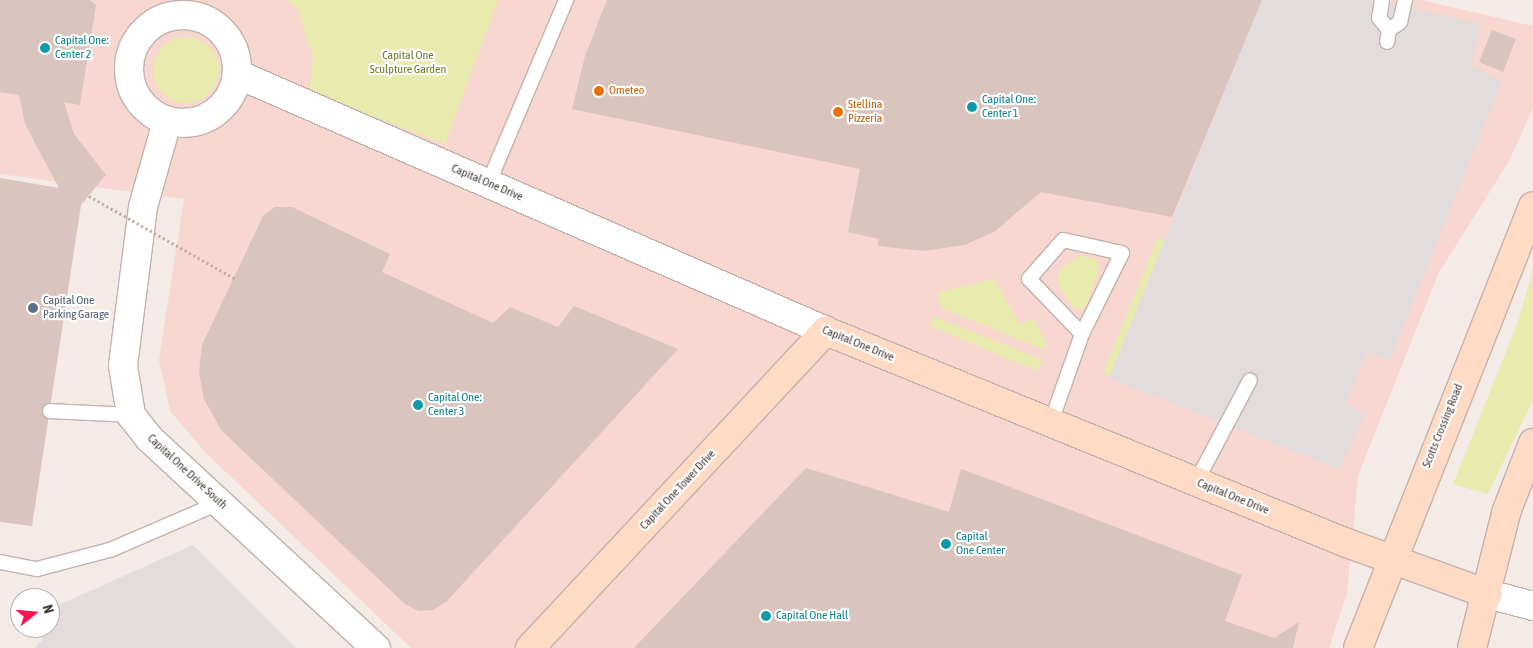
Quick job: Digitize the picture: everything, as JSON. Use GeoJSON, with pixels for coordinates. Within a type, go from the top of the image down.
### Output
{"type":"FeatureCollection","features":[{"type":"Feature","properties":{"kind":"street"},"geometry":{"type":"LineString","coordinates":[[173,15],[208,20],[228,38],[237,74],[233,91],[214,114],[196,122],[167,122],[140,104],[129,76],[133,47],[157,21],[173,15]]}},
{"type":"Feature","properties":{"kind":"street","name":"Capital One Drive"},"geometry":{"type":"LineString","coordinates":[[237,74],[826,331],[1196,482],[1396,561],[1488,594]]}},
{"type":"Feature","properties":{"kind":"street"},"geometry":{"type":"LineString","coordinates":[[131,415],[123,366],[143,207],[167,122]]}},
{"type":"Feature","properties":{"kind":"street","name":"Scotts Crossing Road"},"geometry":{"type":"LineString","coordinates":[[1358,648],[1396,561],[1420,482],[1533,206]]}},
{"type":"Feature","properties":{"kind":"street","name":"Capital One Tower Drive"},"geometry":{"type":"LineString","coordinates":[[530,648],[826,331]]}},
{"type":"Feature","properties":{"kind":"street","name":"Capital One Drive South"},"geometry":{"type":"LineString","coordinates":[[131,415],[219,503],[376,648]]}},
{"type":"Feature","properties":{"kind":"street"},"geometry":{"type":"LineString","coordinates":[[1472,648],[1488,594],[1507,510],[1533,443]]}},
{"type":"Feature","properties":{"kind":"street"},"geometry":{"type":"LineString","coordinates":[[1488,594],[1533,606]]}},
{"type":"Feature","properties":{"kind":"lane"},"geometry":{"type":"LineString","coordinates":[[488,184],[566,0]]}},
{"type":"Feature","properties":{"kind":"lane"},"geometry":{"type":"LineString","coordinates":[[1382,0],[1379,18],[1388,36],[1400,22],[1405,0]]}},
{"type":"Feature","properties":{"kind":"lane"},"geometry":{"type":"LineString","coordinates":[[1051,422],[1082,334],[1122,253],[1063,240],[1030,279],[1082,334]]}},
{"type":"Feature","properties":{"kind":"lane"},"geometry":{"type":"LineString","coordinates":[[1196,482],[1250,380]]}},
{"type":"Feature","properties":{"kind":"lane"},"geometry":{"type":"LineString","coordinates":[[50,411],[131,415]]}},
{"type":"Feature","properties":{"kind":"lane"},"geometry":{"type":"LineString","coordinates":[[0,562],[37,569],[110,550],[219,503]]}},
{"type":"Feature","properties":{"kind":"path"},"geometry":{"type":"LineString","coordinates":[[89,196],[234,278]]}},
{"type":"Feature","properties":{"kind":"shaded area"},"geometry":{"type":"Polygon","coordinates":[[[0,0],[1421,0],[1533,26],[1533,108],[1509,161],[1438,274],[1358,476],[1347,593],[1329,648],[411,648],[206,453],[170,411],[159,360],[184,199],[0,174],[0,0]]]}},
{"type":"Feature","properties":{"kind":"shaded area"},"geometry":{"type":"Polygon","coordinates":[[[1262,0],[1380,0],[1481,24],[1471,66],[1502,82],[1389,361],[1367,352],[1346,403],[1365,415],[1339,469],[1109,378],[1262,0]]]}},
{"type":"Feature","properties":{"kind":"shaded area"},"geometry":{"type":"Polygon","coordinates":[[[193,545],[296,648],[35,648],[43,638],[60,638],[60,605],[193,545]]]}},
{"type":"Feature","properties":{"kind":"green space","name":"Capital One Sculpture Garden"},"geometry":{"type":"Polygon","coordinates":[[[287,0],[498,0],[445,144],[309,92],[313,57],[297,8],[287,0]]]}},
{"type":"Feature","properties":{"kind":"green space"},"geometry":{"type":"Polygon","coordinates":[[[186,37],[199,39],[209,47],[217,57],[219,70],[217,83],[209,93],[199,101],[186,103],[173,101],[163,93],[155,83],[153,70],[155,57],[163,47],[173,39],[186,37]]]}},
{"type":"Feature","properties":{"kind":"green space"},"geometry":{"type":"Polygon","coordinates":[[[1157,239],[1165,240],[1137,386],[1103,373],[1157,239]]]}},
{"type":"Feature","properties":{"kind":"green space"},"geometry":{"type":"Polygon","coordinates":[[[1080,255],[1097,259],[1099,270],[1086,306],[1076,311],[1058,284],[1059,270],[1080,255]]]}},
{"type":"Feature","properties":{"kind":"green space"},"geometry":{"type":"Polygon","coordinates":[[[1533,269],[1533,400],[1488,494],[1453,484],[1519,319],[1533,269]]]}},
{"type":"Feature","properties":{"kind":"green space"},"geometry":{"type":"Polygon","coordinates":[[[994,279],[1020,324],[1033,319],[1046,342],[1045,350],[941,308],[938,295],[942,291],[994,279]]]}},
{"type":"Feature","properties":{"kind":"green space"},"geometry":{"type":"Polygon","coordinates":[[[935,317],[1043,360],[1037,371],[928,325],[935,317]]]}},
{"type":"Feature","properties":{"kind":"building"},"geometry":{"type":"Polygon","coordinates":[[[0,0],[90,0],[96,5],[80,105],[64,102],[74,134],[106,175],[81,205],[32,526],[0,522],[0,178],[59,188],[25,124],[19,95],[0,92],[0,0]]]}},
{"type":"Feature","properties":{"kind":"building"},"geometry":{"type":"Polygon","coordinates":[[[607,0],[1262,0],[1172,217],[1041,192],[994,232],[964,245],[924,251],[878,246],[879,239],[848,232],[860,169],[572,109],[585,56],[607,0]]]}},
{"type":"Feature","properties":{"kind":"building"},"geometry":{"type":"Polygon","coordinates":[[[1492,30],[1516,39],[1503,72],[1479,62],[1492,30]]]}},
{"type":"Feature","properties":{"kind":"building","name":"Capital One: Center 3"},"geometry":{"type":"Polygon","coordinates":[[[275,207],[292,207],[390,254],[382,272],[493,323],[510,307],[558,327],[574,306],[678,349],[446,602],[433,610],[419,611],[405,604],[222,431],[204,399],[199,372],[202,345],[263,216],[275,207]]]}},
{"type":"Feature","properties":{"kind":"building","name":"Capital One Center"},"geometry":{"type":"Polygon","coordinates":[[[806,468],[949,512],[961,469],[997,482],[1242,575],[1225,621],[1274,638],[1299,622],[1293,648],[634,648],[806,468]]]}},
{"type":"Feature","properties":{"kind":"place","name":"Capital One: Center 2"},"geometry":{"type":"Point","coordinates":[45,48]}},
{"type":"Feature","properties":{"kind":"place","name":"Ometeo"},"geometry":{"type":"Point","coordinates":[599,91]}},
{"type":"Feature","properties":{"kind":"place","name":"Capital One: Center 1"},"geometry":{"type":"Point","coordinates":[972,107]}},
{"type":"Feature","properties":{"kind":"place","name":"Stellina Pizzeria"},"geometry":{"type":"Point","coordinates":[838,112]}},
{"type":"Feature","properties":{"kind":"place","name":"Capital One Parking Garage"},"geometry":{"type":"Point","coordinates":[33,308]}},
{"type":"Feature","properties":{"kind":"place","name":"Capital One: Center 3"},"geometry":{"type":"Point","coordinates":[418,405]}},
{"type":"Feature","properties":{"kind":"place","name":"Capital One Center"},"geometry":{"type":"Point","coordinates":[946,544]}},
{"type":"Feature","properties":{"kind":"place","name":"Capital One Hall"},"geometry":{"type":"Point","coordinates":[766,616]}}]}
